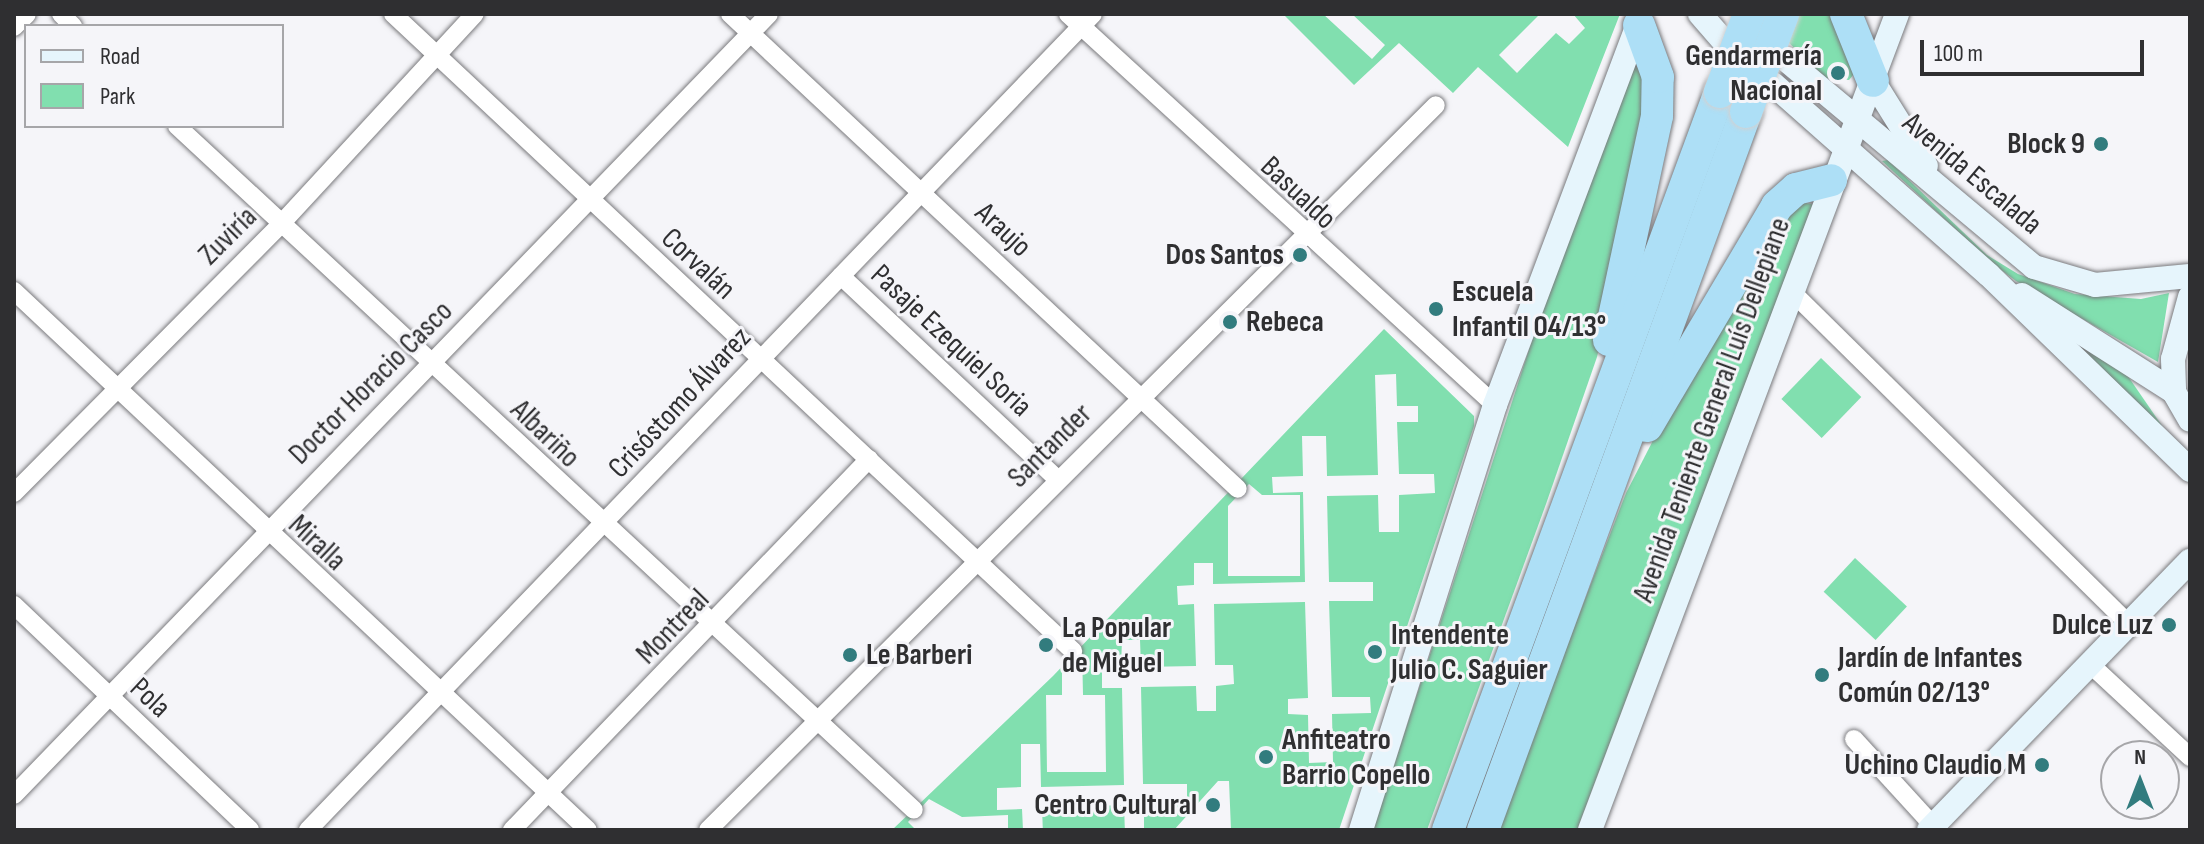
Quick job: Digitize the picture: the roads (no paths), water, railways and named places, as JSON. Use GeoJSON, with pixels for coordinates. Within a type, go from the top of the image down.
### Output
{"type":"FeatureCollection","features":[{"type":"Feature","properties":{"kind":"highway"},"geometry":{"type":"LineString","coordinates":[[1448,830],[1571,488],[1749,14]]}},
{"type":"Feature","properties":{"kind":"highway"},"geometry":{"type":"LineString","coordinates":[[1483,830],[1783,14]]}},
{"type":"Feature","properties":{"kind":"highway"},"geometry":{"type":"LineString","coordinates":[[1846,14],[1873,81]]}},
{"type":"Feature","properties":{"kind":"highway"},"geometry":{"type":"LineString","coordinates":[[1571,488],[1657,116],[1656,64],[1641,19]]}},
{"type":"Feature","properties":{"kind":"highway"},"geometry":{"type":"LineString","coordinates":[[1602,505],[1777,206],[1796,189],[1831,180]]}},
{"type":"Feature","properties":{"kind":"street"},"geometry":{"type":"LineString","coordinates":[[14,27],[27,14]]}},
{"type":"Feature","properties":{"kind":"street","name":"Corvalán"},"geometry":{"type":"LineString","coordinates":[[393,14],[589,202],[1073,651]]}},
{"type":"Feature","properties":{"kind":"street","name":"Zuviría"},"geometry":{"type":"LineString","coordinates":[[14,493],[114,388],[280,225],[475,14]]}},
{"type":"Feature","properties":{"kind":"street","name":"Araujo"},"geometry":{"type":"LineString","coordinates":[[730,14],[1141,395],[1238,489]]}},
{"type":"Feature","properties":{"kind":"street","name":"Doctor Horacio Casco"},"geometry":{"type":"LineString","coordinates":[[14,795],[263,531],[589,202],[769,14]]}},
{"type":"Feature","properties":{"kind":"street"},"geometry":{"type":"LineString","coordinates":[[1700,14],[1722,39]]}},
{"type":"Feature","properties":{"kind":"street","name":"Avenida Teniente General Luís Dellepiane"},"geometry":{"type":"LineString","coordinates":[[1590,830],[1831,180],[1858,120],[1897,14]]}},
{"type":"Feature","properties":{"kind":"street","name":"Crisóstomo Álvarez"},"geometry":{"type":"LineString","coordinates":[[308,830],[436,691],[601,527],[841,276],[1081,18]]}},
{"type":"Feature","properties":{"kind":"street","name":"Basualdo"},"geometry":{"type":"LineString","coordinates":[[1081,18],[1302,236],[1495,405]]}},
{"type":"Feature","properties":{"kind":"street"},"geometry":{"type":"LineString","coordinates":[[1361,830],[1495,405],[1641,19]]}},
{"type":"Feature","properties":{"kind":"street","name":"Avenida Escalada"},"geometry":{"type":"LineString","coordinates":[[1784,58],[1938,185],[2002,245],[2064,279],[2127,286],[2190,276]]}},
{"type":"Feature","properties":{"kind":"street"},"geometry":{"type":"LineString","coordinates":[[1873,81],[1938,185]]}},
{"type":"Feature","properties":{"kind":"street","name":"Avenida Escalada"},"geometry":{"type":"LineString","coordinates":[[1773,84],[1846,145],[1989,275],[2190,470]]}},
{"type":"Feature","properties":{"kind":"street","name":"Santander"},"geometry":{"type":"LineString","coordinates":[[708,830],[1141,395],[1436,105]]}},
{"type":"Feature","properties":{"kind":"street","name":"Albariño"},"geometry":{"type":"LineString","coordinates":[[179,128],[601,527],[914,810]]}},
{"type":"Feature","properties":{"kind":"street","name":"Avenida Escalada"},"geometry":{"type":"LineString","coordinates":[[1989,275],[2182,407]]}},
{"type":"Feature","properties":{"kind":"street","name":"Pasaje Ezequiel Soria"},"geometry":{"type":"LineString","coordinates":[[841,276],[1057,479]]}},
{"type":"Feature","properties":{"kind":"street","name":"Miralla"},"geometry":{"type":"LineString","coordinates":[[14,291],[263,531],[588,830]]}},
{"type":"Feature","properties":{"kind":"street"},"geometry":{"type":"LineString","coordinates":[[1791,291],[2129,624]]}},
{"type":"Feature","properties":{"kind":"street"},"geometry":{"type":"LineString","coordinates":[[2190,297],[2175,332],[2182,444],[2190,461]]}},
{"type":"Feature","properties":{"kind":"street","name":"Montreal"},"geometry":{"type":"LineString","coordinates":[[512,830],[713,627],[869,459]]}},
{"type":"Feature","properties":{"kind":"street"},"geometry":{"type":"LineString","coordinates":[[1854,739],[1933,828],[2190,561]]}},
{"type":"Feature","properties":{"kind":"street","name":"Pola"},"geometry":{"type":"LineString","coordinates":[[14,605],[250,830]]}},
{"type":"Feature","properties":{"kind":"street"},"geometry":{"type":"LineString","coordinates":[[2090,664],[2190,757]]}},
{"type":"Feature","properties":{"kind":"place","name":"Gendarmería Nacional"},"geometry":{"type":"Point","coordinates":[1838,73]}},
{"type":"Feature","properties":{"kind":"place","name":"Block 9"},"geometry":{"type":"Point","coordinates":[2101,144]}},
{"type":"Feature","properties":{"kind":"place","name":"Dos Santos"},"geometry":{"type":"Point","coordinates":[1300,255]}},
{"type":"Feature","properties":{"kind":"place","name":"Escuela Infantil 04/13°"},"geometry":{"type":"Point","coordinates":[1436,309]}},
{"type":"Feature","properties":{"kind":"place","name":"Rebeca"},"geometry":{"type":"Point","coordinates":[1230,322]}},
{"type":"Feature","properties":{"kind":"place","name":"Dulce Luz"},"geometry":{"type":"Point","coordinates":[2169,625]}},
{"type":"Feature","properties":{"kind":"place","name":"La Popular de Miguel"},"geometry":{"type":"Point","coordinates":[1046,645]}},
{"type":"Feature","properties":{"kind":"place","name":"Intendente Julio C. Saguier"},"geometry":{"type":"Point","coordinates":[1375,652]}},
{"type":"Feature","properties":{"kind":"place","name":"Le Barberi"},"geometry":{"type":"Point","coordinates":[850,655]}},
{"type":"Feature","properties":{"kind":"place","name":"Jardín de Infantes Común 02/13°"},"geometry":{"type":"Point","coordinates":[1822,675]}},
{"type":"Feature","properties":{"kind":"place","name":"Anfiteatro Barrio Copello"},"geometry":{"type":"Point","coordinates":[1266,757]}},
{"type":"Feature","properties":{"kind":"place","name":"Uchino Claudio M"},"geometry":{"type":"Point","coordinates":[2042,765]}},
{"type":"Feature","properties":{"kind":"place","name":"Centro Cultural"},"geometry":{"type":"Point","coordinates":[1213,805]}}]}
